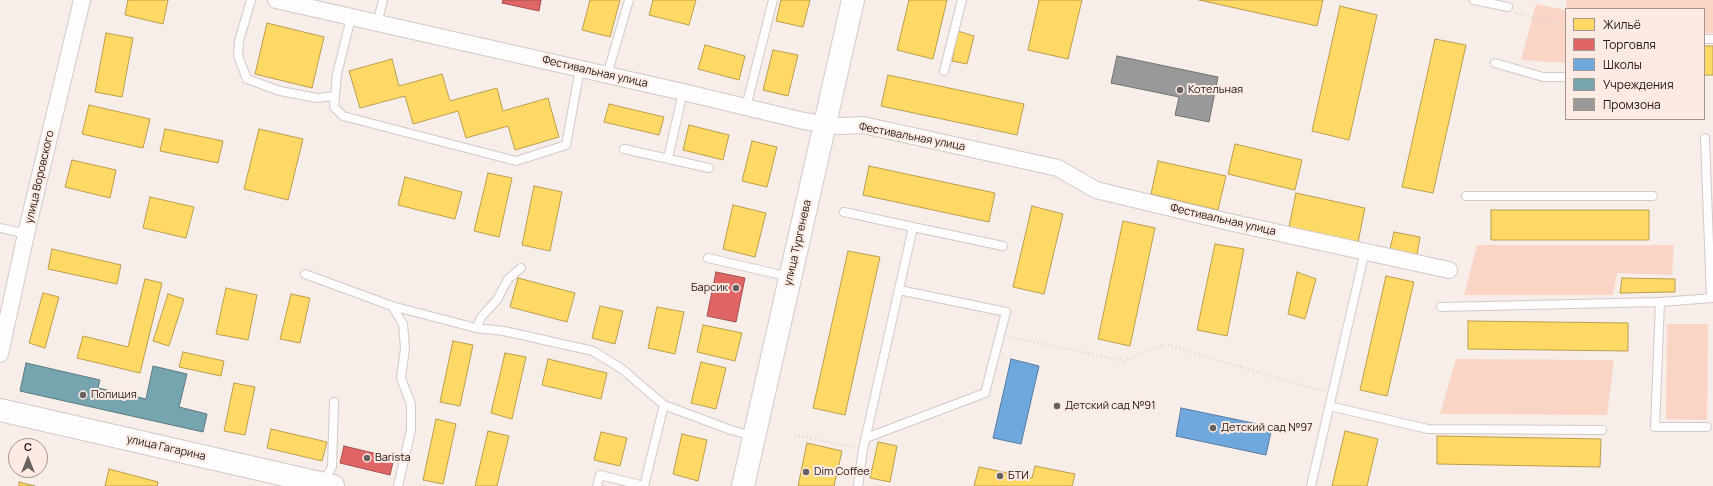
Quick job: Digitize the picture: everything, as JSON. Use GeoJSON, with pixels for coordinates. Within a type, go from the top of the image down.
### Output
{"type":"FeatureCollection","features":[{"type":"Feature","properties":{"kind":"main road","name":"улица Тургенева"},"geometry":{"type":"LineString","coordinates":[[758,486],[832,125],[853,0]]}},
{"type":"Feature","properties":{"kind":"main road","name":"улица Тургенева"},"geometry":{"type":"LineString","coordinates":[[743,486],[790,277],[867,0]]}},
{"type":"Feature","properties":{"kind":"main road","name":"улица Гагарина"},"geometry":{"type":"LineString","coordinates":[[0,410],[325,485]]}},
{"type":"Feature","properties":{"kind":"street","name":"улица Воровского"},"geometry":{"type":"LineString","coordinates":[[0,354],[4,311],[26,234],[82,0]]}},
{"type":"Feature","properties":{"kind":"street","name":"Фестивальная улица"},"geometry":{"type":"LineString","coordinates":[[284,1],[377,24],[746,107],[832,125],[863,125],[1058,168],[1096,190],[1229,222],[1449,270]]}},
{"type":"Feature","properties":{"kind":"lane"},"geometry":{"type":"LineString","coordinates":[[251,0],[238,41],[238,56],[246,79],[280,91],[317,98],[334,96]]}},
{"type":"Feature","properties":{"kind":"lane"},"geometry":{"type":"LineString","coordinates":[[377,24],[383,0]]}},
{"type":"Feature","properties":{"kind":"lane"},"geometry":{"type":"LineString","coordinates":[[607,75],[629,0]]}},
{"type":"Feature","properties":{"kind":"lane"},"geometry":{"type":"LineString","coordinates":[[746,107],[773,0]]}},
{"type":"Feature","properties":{"kind":"lane"},"geometry":{"type":"LineString","coordinates":[[944,71],[962,0]]}},
{"type":"Feature","properties":{"kind":"lane"},"geometry":{"type":"LineString","coordinates":[[1474,0],[1511,10]]}},
{"type":"Feature","properties":{"kind":"lane"},"geometry":{"type":"LineString","coordinates":[[351,18],[337,74],[334,96],[334,107],[343,116],[516,161],[566,145],[580,69]]}},
{"type":"Feature","properties":{"kind":"lane"},"geometry":{"type":"LineString","coordinates":[[1495,63],[1543,77],[1565,77]]}},
{"type":"Feature","properties":{"kind":"lane"},"geometry":{"type":"LineString","coordinates":[[668,158],[683,92]]}},
{"type":"Feature","properties":{"kind":"lane"},"geometry":{"type":"LineString","coordinates":[[1441,306],[1660,302],[1712,298],[1705,138]]}},
{"type":"Feature","properties":{"kind":"lane"},"geometry":{"type":"LineString","coordinates":[[624,149],[709,168]]}},
{"type":"Feature","properties":{"kind":"lane"},"geometry":{"type":"LineString","coordinates":[[1466,196],[1653,196]]}},
{"type":"Feature","properties":{"kind":"lane"},"geometry":{"type":"LineString","coordinates":[[844,212],[1003,246]]}},
{"type":"Feature","properties":{"kind":"lane"},"geometry":{"type":"LineString","coordinates":[[858,486],[863,449],[914,227]]}},
{"type":"Feature","properties":{"kind":"lane"},"geometry":{"type":"LineString","coordinates":[[0,228],[26,234]]}},
{"type":"Feature","properties":{"kind":"lane"},"geometry":{"type":"LineString","coordinates":[[1311,486],[1365,251]]}},
{"type":"Feature","properties":{"kind":"lane"},"geometry":{"type":"LineString","coordinates":[[708,258],[790,277]]}},
{"type":"Feature","properties":{"kind":"lane"},"geometry":{"type":"LineString","coordinates":[[476,328],[482,316],[497,300],[508,279],[521,268]]}},
{"type":"Feature","properties":{"kind":"lane"},"geometry":{"type":"LineString","coordinates":[[305,274],[392,306],[476,328],[504,331],[593,351],[622,369],[664,405],[731,430],[754,436]]}},
{"type":"Feature","properties":{"kind":"lane"},"geometry":{"type":"LineString","coordinates":[[866,438],[985,393],[1006,312],[899,290]]}},
{"type":"Feature","properties":{"kind":"lane"},"geometry":{"type":"LineString","coordinates":[[1660,302],[1655,427],[1707,426]]}},
{"type":"Feature","properties":{"kind":"lane"},"geometry":{"type":"LineString","coordinates":[[392,306],[403,324],[405,348],[401,378],[411,404],[411,430],[398,486]]}},
{"type":"Feature","properties":{"kind":"lane"},"geometry":{"type":"LineString","coordinates":[[325,485],[332,467],[334,402]]}},
{"type":"Feature","properties":{"kind":"lane"},"geometry":{"type":"LineString","coordinates":[[597,486],[600,475],[644,486],[664,405]]}},
{"type":"Feature","properties":{"kind":"lane"},"geometry":{"type":"LineString","coordinates":[[1329,406],[1428,429],[1602,430]]}},
{"type":"Feature","properties":{"kind":"path"},"geometry":{"type":"LineString","coordinates":[[1511,10],[1565,26]]}},
{"type":"Feature","properties":{"kind":"path"},"geometry":{"type":"LineString","coordinates":[[1000,335],[1124,361],[1164,344],[1332,394]]}},
{"type":"Feature","properties":{"kind":"path"},"geometry":{"type":"LineString","coordinates":[[795,435],[863,449]]}},
{"type":"Feature","properties":{"kind":"shaded area"},"geometry":{"type":"Polygon","coordinates":[[[1567,0],[1713,0],[1713,33],[1705,33],[1705,8],[1565,8],[1567,0]]]}},
{"type":"Feature","properties":{"kind":"shaded area"},"geometry":{"type":"Polygon","coordinates":[[[1536,4],[1565,10],[1565,63],[1521,60],[1536,4]]]}},
{"type":"Feature","properties":{"kind":"shaded area"},"geometry":{"type":"Polygon","coordinates":[[[1477,245],[1674,245],[1672,275],[1617,273],[1613,295],[1464,295],[1477,245]]]}},
{"type":"Feature","properties":{"kind":"shaded area"},"geometry":{"type":"Polygon","coordinates":[[[1667,324],[1708,324],[1707,420],[1666,419],[1667,324]]]}},
{"type":"Feature","properties":{"kind":"shaded area"},"geometry":{"type":"Polygon","coordinates":[[[1456,359],[1614,360],[1607,415],[1440,414],[1456,359]]]}},
{"type":"Feature","properties":{"kind":"building: Жильё"},"geometry":{"type":"Polygon","coordinates":[[[128,0],[168,0],[163,24],[125,15],[128,0]]]}},
{"type":"Feature","properties":{"kind":"building: Жильё"},"geometry":{"type":"Polygon","coordinates":[[[590,0],[620,0],[610,37],[582,30],[590,0]]]}},
{"type":"Feature","properties":{"kind":"building: Жильё"},"geometry":{"type":"Polygon","coordinates":[[[653,0],[696,0],[689,25],[649,15],[653,0]]]}},
{"type":"Feature","properties":{"kind":"building: Жильё"},"geometry":{"type":"Polygon","coordinates":[[[781,0],[810,0],[803,27],[776,21],[781,0]]]}},
{"type":"Feature","properties":{"kind":"building: Жильё"},"geometry":{"type":"Polygon","coordinates":[[[909,0],[947,0],[933,59],[897,50],[909,0]]]}},
{"type":"Feature","properties":{"kind":"building: Жильё"},"geometry":{"type":"Polygon","coordinates":[[[1039,0],[1082,0],[1068,59],[1028,50],[1039,0]]]}},
{"type":"Feature","properties":{"kind":"building: Жильё"},"geometry":{"type":"Polygon","coordinates":[[[1199,0],[1323,0],[1317,26],[1199,0]]]}},
{"type":"Feature","properties":{"kind":"building: Жильё"},"geometry":{"type":"Polygon","coordinates":[[[1340,6],[1377,15],[1349,140],[1312,131],[1340,6]]]}},
{"type":"Feature","properties":{"kind":"building: Жильё"},"geometry":{"type":"Polygon","coordinates":[[[267,23],[324,37],[312,88],[255,74],[267,23]]]}},
{"type":"Feature","properties":{"kind":"building: Жильё"},"geometry":{"type":"Polygon","coordinates":[[[958,31],[974,36],[967,64],[952,61],[958,31]]]}},
{"type":"Feature","properties":{"kind":"building: Жильё"},"geometry":{"type":"Polygon","coordinates":[[[106,33],[133,38],[122,97],[95,92],[106,33]]]}},
{"type":"Feature","properties":{"kind":"building: Жильё"},"geometry":{"type":"Polygon","coordinates":[[[1435,39],[1466,45],[1433,193],[1402,187],[1435,39]]]}},
{"type":"Feature","properties":{"kind":"building: Жильё"},"geometry":{"type":"Polygon","coordinates":[[[705,45],[745,56],[739,80],[698,69],[705,45]]]}},
{"type":"Feature","properties":{"kind":"building: Жильё"},"geometry":{"type":"Polygon","coordinates":[[[1705,46],[1713,46],[1713,75],[1705,75],[1705,46]]]}},
{"type":"Feature","properties":{"kind":"building: Жильё"},"geometry":{"type":"Polygon","coordinates":[[[773,50],[798,55],[788,96],[763,90],[773,50]]]}},
{"type":"Feature","properties":{"kind":"building: Жильё"},"geometry":{"type":"Polygon","coordinates":[[[392,59],[399,86],[442,74],[450,101],[497,88],[503,111],[548,98],[559,137],[515,150],[508,126],[466,138],[458,111],[413,124],[405,96],[360,108],[349,71],[392,59]]]}},
{"type":"Feature","properties":{"kind":"building: Жильё"},"geometry":{"type":"Polygon","coordinates":[[[888,75],[1024,104],[1017,135],[881,106],[888,75]]]}},
{"type":"Feature","properties":{"kind":"building: Жильё"},"geometry":{"type":"Polygon","coordinates":[[[609,104],[664,117],[659,135],[604,122],[609,104]]]}},
{"type":"Feature","properties":{"kind":"building: Жильё"},"geometry":{"type":"Polygon","coordinates":[[[89,105],[150,119],[143,148],[82,134],[89,105]]]}},
{"type":"Feature","properties":{"kind":"building: Жильё"},"geometry":{"type":"Polygon","coordinates":[[[689,125],[729,135],[723,160],[683,150],[689,125]]]}},
{"type":"Feature","properties":{"kind":"building: Жильё"},"geometry":{"type":"Polygon","coordinates":[[[165,129],[223,141],[218,163],[160,151],[165,129]]]}},
{"type":"Feature","properties":{"kind":"building: Жильё"},"geometry":{"type":"Polygon","coordinates":[[[259,129],[303,139],[288,200],[244,189],[259,129]]]}},
{"type":"Feature","properties":{"kind":"building: Жильё"},"geometry":{"type":"Polygon","coordinates":[[[752,141],[777,147],[767,187],[742,181],[752,141]]]}},
{"type":"Feature","properties":{"kind":"building: Жильё"},"geometry":{"type":"Polygon","coordinates":[[[1235,144],[1302,160],[1295,190],[1228,174],[1235,144]]]}},
{"type":"Feature","properties":{"kind":"building: Жильё"},"geometry":{"type":"Polygon","coordinates":[[[72,160],[116,170],[110,198],[65,187],[72,160]]]}},
{"type":"Feature","properties":{"kind":"building: Жильё"},"geometry":{"type":"Polygon","coordinates":[[[1158,161],[1226,176],[1218,210],[1151,194],[1158,161]]]}},
{"type":"Feature","properties":{"kind":"building: Жильё"},"geometry":{"type":"Polygon","coordinates":[[[869,166],[995,193],[989,222],[863,195],[869,166]]]}},
{"type":"Feature","properties":{"kind":"building: Жильё"},"geometry":{"type":"Polygon","coordinates":[[[488,173],[512,178],[499,237],[474,231],[488,173]]]}},
{"type":"Feature","properties":{"kind":"building: Жильё"},"geometry":{"type":"Polygon","coordinates":[[[405,177],[462,192],[455,219],[398,205],[405,177]]]}},
{"type":"Feature","properties":{"kind":"building: Жильё"},"geometry":{"type":"Polygon","coordinates":[[[534,186],[562,192],[550,251],[522,245],[534,186]]]}},
{"type":"Feature","properties":{"kind":"building: Жильё"},"geometry":{"type":"Polygon","coordinates":[[[1296,193],[1365,208],[1358,242],[1289,227],[1296,193]]]}},
{"type":"Feature","properties":{"kind":"building: Жильё"},"geometry":{"type":"Polygon","coordinates":[[[150,197],[194,207],[186,238],[143,228],[150,197]]]}},
{"type":"Feature","properties":{"kind":"building: Жильё"},"geometry":{"type":"Polygon","coordinates":[[[733,205],[766,213],[755,257],[723,249],[733,205]]]}},
{"type":"Feature","properties":{"kind":"building: Жильё"},"geometry":{"type":"Polygon","coordinates":[[[1032,206],[1063,214],[1044,294],[1013,287],[1032,206]]]}},
{"type":"Feature","properties":{"kind":"building: Жильё"},"geometry":{"type":"Polygon","coordinates":[[[1491,210],[1649,210],[1649,240],[1491,240],[1491,210]]]}},
{"type":"Feature","properties":{"kind":"building: Жильё"},"geometry":{"type":"Polygon","coordinates":[[[1123,221],[1155,228],[1130,346],[1098,339],[1123,221]]]}},
{"type":"Feature","properties":{"kind":"building: Жильё"},"geometry":{"type":"Polygon","coordinates":[[[1394,232],[1420,237],[1417,255],[1390,249],[1394,232]]]}},
{"type":"Feature","properties":{"kind":"building: Жильё"},"geometry":{"type":"Polygon","coordinates":[[[1215,244],[1244,249],[1227,336],[1197,330],[1215,244]]]}},
{"type":"Feature","properties":{"kind":"building: Жильё"},"geometry":{"type":"Polygon","coordinates":[[[52,249],[121,265],[117,284],[48,269],[52,249]]]}},
{"type":"Feature","properties":{"kind":"building: Жильё"},"geometry":{"type":"Polygon","coordinates":[[[848,251],[880,257],[845,415],[813,408],[848,251]]]}},
{"type":"Feature","properties":{"kind":"building: Жильё"},"geometry":{"type":"Polygon","coordinates":[[[1297,272],[1316,279],[1305,319],[1288,314],[1297,272]]]}},
{"type":"Feature","properties":{"kind":"building: Жильё"},"geometry":{"type":"Polygon","coordinates":[[[1386,276],[1414,282],[1387,396],[1360,390],[1386,276]]]}},
{"type":"Feature","properties":{"kind":"building: Жильё"},"geometry":{"type":"Polygon","coordinates":[[[518,278],[575,293],[567,322],[510,307],[518,278]]]}},
{"type":"Feature","properties":{"kind":"building: Жильё"},"geometry":{"type":"Polygon","coordinates":[[[1622,278],[1675,279],[1675,292],[1620,293],[1622,278]]]}},
{"type":"Feature","properties":{"kind":"building: Жильё"},"geometry":{"type":"Polygon","coordinates":[[[145,279],[162,283],[140,373],[77,358],[83,336],[128,347],[145,279]]]}},
{"type":"Feature","properties":{"kind":"building: Жильё"},"geometry":{"type":"Polygon","coordinates":[[[226,288],[257,295],[248,340],[216,334],[226,288]]]}},
{"type":"Feature","properties":{"kind":"building: Жильё"},"geometry":{"type":"Polygon","coordinates":[[[43,293],[59,297],[45,348],[29,343],[43,293]]]}},
{"type":"Feature","properties":{"kind":"building: Жильё"},"geometry":{"type":"Polygon","coordinates":[[[168,294],[184,299],[169,346],[153,341],[168,294]]]}},
{"type":"Feature","properties":{"kind":"building: Жильё"},"geometry":{"type":"Polygon","coordinates":[[[291,294],[310,298],[300,343],[280,339],[291,294]]]}},
{"type":"Feature","properties":{"kind":"building: Жильё"},"geometry":{"type":"Polygon","coordinates":[[[600,306],[623,311],[615,344],[592,338],[600,306]]]}},
{"type":"Feature","properties":{"kind":"building: Жильё"},"geometry":{"type":"Polygon","coordinates":[[[657,307],[684,312],[675,354],[648,348],[657,307]]]}},
{"type":"Feature","properties":{"kind":"building: Жильё"},"geometry":{"type":"Polygon","coordinates":[[[1468,321],[1628,323],[1628,351],[1468,349],[1468,321]]]}},
{"type":"Feature","properties":{"kind":"building: Жильё"},"geometry":{"type":"Polygon","coordinates":[[[703,325],[742,333],[735,361],[697,352],[703,325]]]}},
{"type":"Feature","properties":{"kind":"building: Жильё"},"geometry":{"type":"Polygon","coordinates":[[[453,341],[473,345],[460,406],[440,402],[453,341]]]}},
{"type":"Feature","properties":{"kind":"building: Жильё"},"geometry":{"type":"Polygon","coordinates":[[[183,352],[224,361],[221,376],[179,367],[183,352]]]}},
{"type":"Feature","properties":{"kind":"building: Жильё"},"geometry":{"type":"Polygon","coordinates":[[[505,353],[526,357],[512,419],[491,413],[505,353]]]}},
{"type":"Feature","properties":{"kind":"building: Жильё"},"geometry":{"type":"Polygon","coordinates":[[[548,359],[607,373],[601,399],[542,385],[548,359]]]}},
{"type":"Feature","properties":{"kind":"building: Жильё"},"geometry":{"type":"Polygon","coordinates":[[[701,362],[726,368],[716,409],[691,403],[701,362]]]}},
{"type":"Feature","properties":{"kind":"building: Жильё"},"geometry":{"type":"Polygon","coordinates":[[[234,383],[255,387],[245,435],[224,431],[234,383]]]}},
{"type":"Feature","properties":{"kind":"building: Жильё"},"geometry":{"type":"Polygon","coordinates":[[[436,419],[456,424],[443,484],[423,480],[436,419]]]}},
{"type":"Feature","properties":{"kind":"building: Жильё"},"geometry":{"type":"Polygon","coordinates":[[[271,429],[327,442],[322,461],[267,448],[271,429]]]}},
{"type":"Feature","properties":{"kind":"building: Жильё"},"geometry":{"type":"Polygon","coordinates":[[[488,431],[509,436],[497,486],[475,486],[488,431]]]}},
{"type":"Feature","properties":{"kind":"building: Жильё"},"geometry":{"type":"Polygon","coordinates":[[[1345,431],[1378,439],[1367,486],[1332,486],[1345,431]]]}},
{"type":"Feature","properties":{"kind":"building: Жильё"},"geometry":{"type":"Polygon","coordinates":[[[601,432],[627,438],[620,466],[594,460],[601,432]]]}},
{"type":"Feature","properties":{"kind":"building: Жильё"},"geometry":{"type":"Polygon","coordinates":[[[682,434],[707,440],[698,481],[673,474],[682,434]]]}},
{"type":"Feature","properties":{"kind":"building: Жильё"},"geometry":{"type":"Polygon","coordinates":[[[1437,436],[1601,439],[1600,467],[1437,464],[1437,436]]]}},
{"type":"Feature","properties":{"kind":"building: Жильё"},"geometry":{"type":"Polygon","coordinates":[[[878,442],[897,446],[890,482],[870,478],[878,442]]]}},
{"type":"Feature","properties":{"kind":"building: Жильё"},"geometry":{"type":"Polygon","coordinates":[[[807,443],[842,451],[834,486],[798,486],[807,443]]]}},
{"type":"Feature","properties":{"kind":"building: Жильё","name":"БТИ"},"geometry":{"type":"Polygon","coordinates":[[[1035,466],[1075,474],[1072,486],[974,486],[979,467],[1032,478],[1035,466]]]}},
{"type":"Feature","properties":{"kind":"building: Жильё"},"geometry":{"type":"Polygon","coordinates":[[[109,469],[158,482],[157,486],[105,486],[109,469]]]}},
{"type":"Feature","properties":{"kind":"building: Жильё"},"geometry":{"type":"Polygon","coordinates":[[[19,482],[35,486],[19,486],[19,482]]]}},
{"type":"Feature","properties":{"kind":"building: Торговля"},"geometry":{"type":"Polygon","coordinates":[[[503,0],[541,0],[539,11],[502,3],[503,0]]]}},
{"type":"Feature","properties":{"kind":"building: Торговля"},"geometry":{"type":"Polygon","coordinates":[[[716,272],[745,278],[736,322],[707,316],[716,272]]]}},
{"type":"Feature","properties":{"kind":"building: Торговля"},"geometry":{"type":"Polygon","coordinates":[[[344,446],[394,458],[390,475],[340,463],[344,446]]]}},
{"type":"Feature","properties":{"kind":"building: Школы"},"geometry":{"type":"Polygon","coordinates":[[[1011,359],[1039,366],[1021,444],[993,438],[1011,359]]]}},
{"type":"Feature","properties":{"kind":"building: Школы"},"geometry":{"type":"Polygon","coordinates":[[[1181,408],[1272,427],[1266,455],[1176,436],[1181,408]]]}},
{"type":"Feature","properties":{"kind":"building: Учреждения","name":"Полиция"},"geometry":{"type":"Polygon","coordinates":[[[26,363],[100,380],[98,388],[146,399],[153,366],[187,374],[179,407],[207,414],[203,432],[20,391],[26,363]]]}},
{"type":"Feature","properties":{"kind":"building: Промзона","name":"Котельная"},"geometry":{"type":"Polygon","coordinates":[[[1117,56],[1218,77],[1209,122],[1175,115],[1179,97],[1111,83],[1117,56]]]}},
{"type":"Feature","properties":{"kind":"place","name":"Котельная"},"geometry":{"type":"Point","coordinates":[1180,90]}},
{"type":"Feature","properties":{"kind":"place","name":"Барсик"},"geometry":{"type":"Point","coordinates":[736,288]}},
{"type":"Feature","properties":{"kind":"place","name":"Полиция"},"geometry":{"type":"Point","coordinates":[83,395]}},
{"type":"Feature","properties":{"kind":"place","name":"Детский сад №91"},"geometry":{"type":"Point","coordinates":[1057,406]}},
{"type":"Feature","properties":{"kind":"place","name":"Детский сад №97"},"geometry":{"type":"Point","coordinates":[1213,428]}},
{"type":"Feature","properties":{"kind":"place","name":"Barista"},"geometry":{"type":"Point","coordinates":[367,458]}},
{"type":"Feature","properties":{"kind":"place","name":"Dim Coffee"},"geometry":{"type":"Point","coordinates":[806,472]}},
{"type":"Feature","properties":{"kind":"place","name":"БТИ"},"geometry":{"type":"Point","coordinates":[1000,476]}}]}
